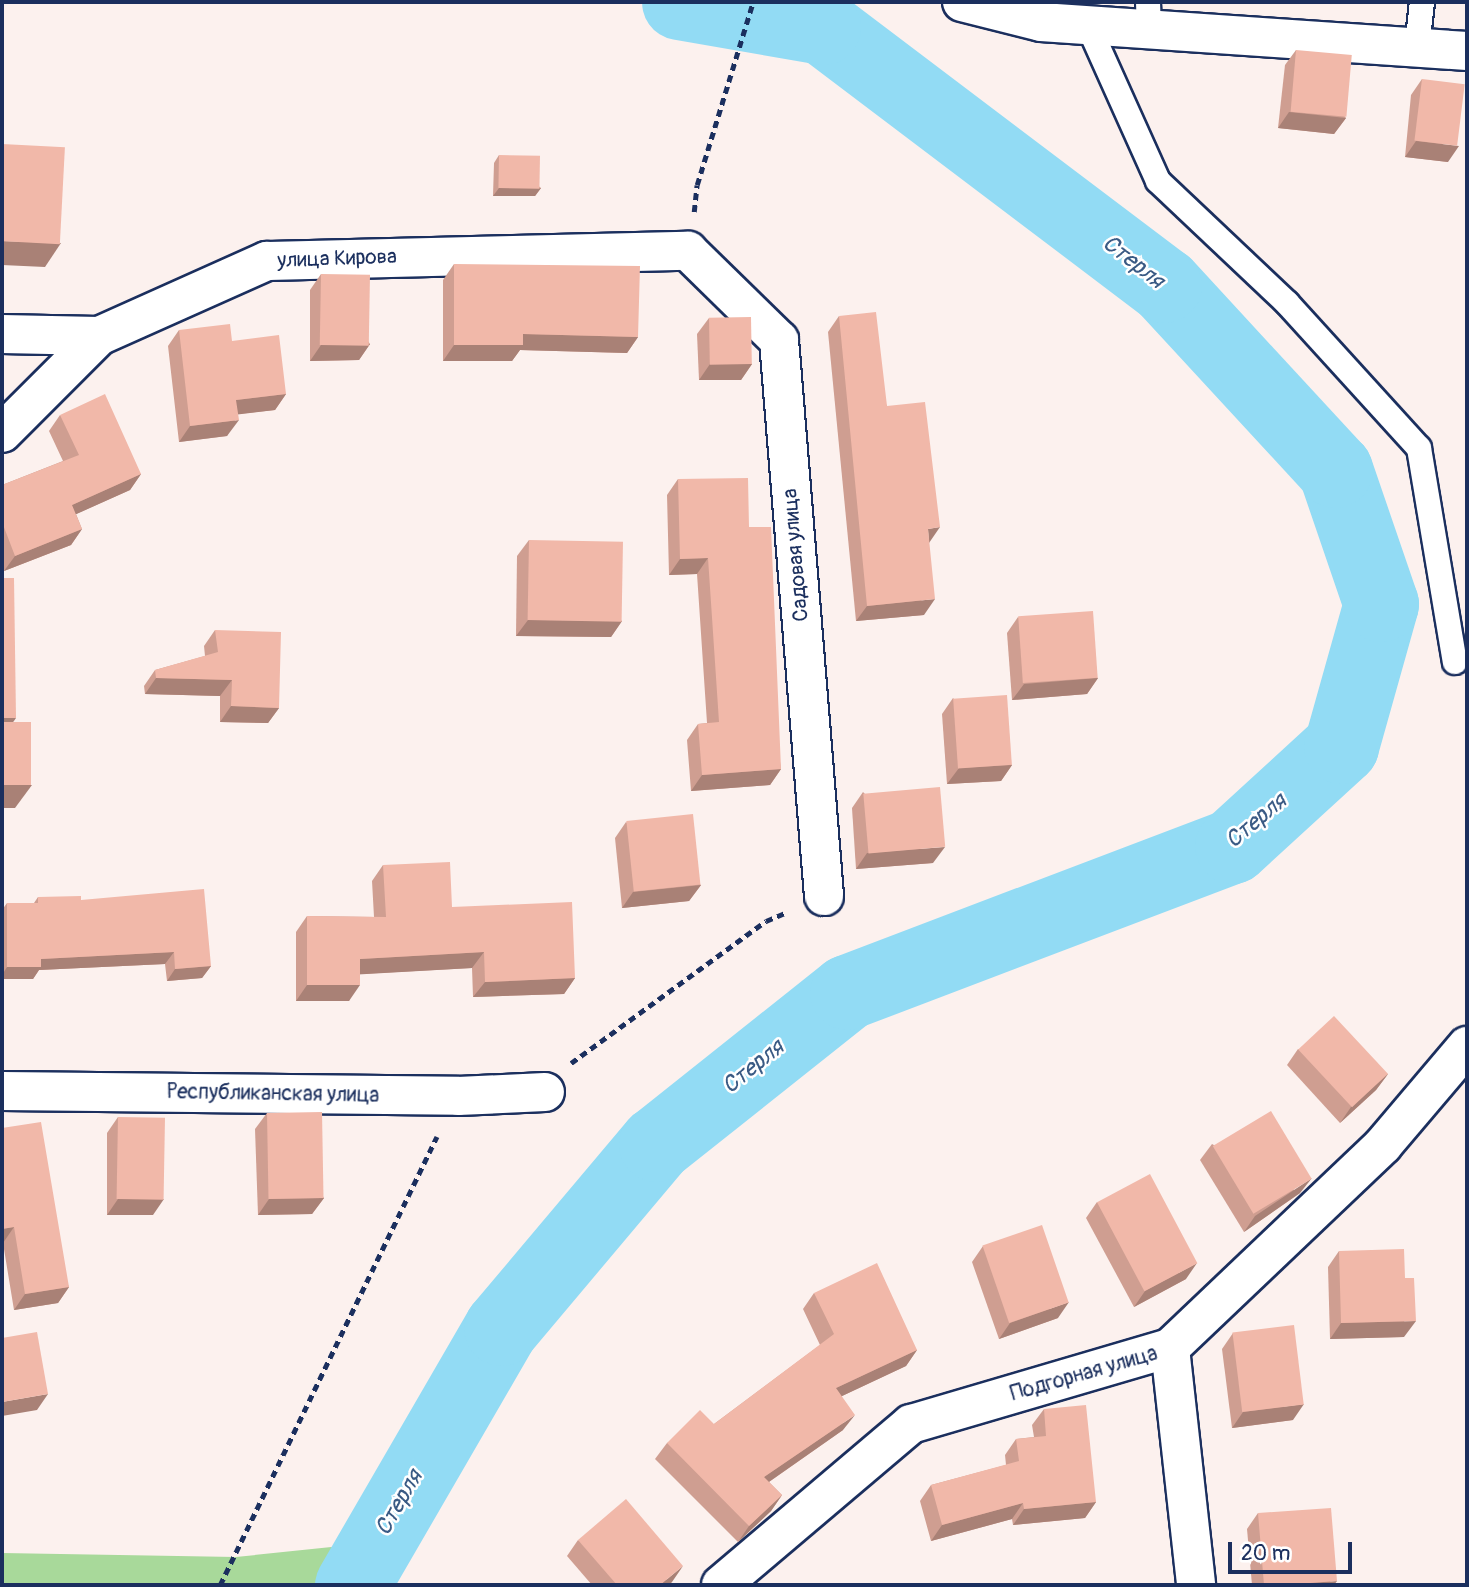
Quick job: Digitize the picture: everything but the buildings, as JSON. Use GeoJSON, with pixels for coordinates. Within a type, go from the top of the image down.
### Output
{"type":"FeatureCollection","features":[{"type":"Feature","properties":{"kind":"street"},"geometry":{"type":"LineString","coordinates":[[962,2],[1010,16],[1088,25],[1148,15],[1467,51]]}},
{"type":"Feature","properties":{"kind":"street","name":"улица Кирова"},"geometry":{"type":"LineString","coordinates":[[2,334],[99,336],[267,261],[688,251]]}},
{"type":"Feature","properties":{"kind":"street","name":"Садовая улица"},"geometry":{"type":"LineString","coordinates":[[688,251],[779,340],[824,896]]}},
{"type":"Feature","properties":{"kind":"street"},"geometry":{"type":"LineString","coordinates":[[2,433],[99,336]]}},
{"type":"Feature","properties":{"kind":"street","name":"Подгорная улица"},"geometry":{"type":"LineString","coordinates":[[721,1585],[911,1424],[1170,1348],[1383,1144],[1467,1046]]}},
{"type":"Feature","properties":{"kind":"street","name":"Республиканская улица"},"geometry":{"type":"LineString","coordinates":[[2,1091],[458,1096],[545,1092]]}},
{"type":"Feature","properties":{"kind":"street"},"geometry":{"type":"LineString","coordinates":[[1170,1348],[1196,1585]]}},
{"type":"Feature","properties":{"kind":"lane"},"geometry":{"type":"LineString","coordinates":[[1418,47],[1422,2]]}},
{"type":"Feature","properties":{"kind":"lane"},"geometry":{"type":"LineString","coordinates":[[1088,25],[1158,181],[1287,303],[1419,448],[1455,662]]}},
{"type":"Feature","properties":{"kind":"path"},"geometry":{"type":"LineString","coordinates":[[697,185],[753,2]]}},
{"type":"Feature","properties":{"kind":"path"},"geometry":{"type":"LineString","coordinates":[[545,1092],[582,1052],[766,921],[824,896]]}},
{"type":"Feature","properties":{"kind":"path"},"geometry":{"type":"LineString","coordinates":[[220,1585],[381,1246],[458,1096]]}},
{"type":"Feature","properties":{"kind":"green space"},"geometry":{"type":"Polygon","coordinates":[[[341,1546],[328,1585],[2,1585],[2,1553],[236,1557],[341,1546]]]}},
{"type":"Feature","properties":{"kind":"waterway","name":"Стерля"},"geometry":{"type":"LineString","coordinates":[[352,1585],[501,1328],[656,1144],[847,992],[1232,846],[1341,746],[1381,604],[1335,470],[1164,285],[823,27],[679,2]]}}]}
